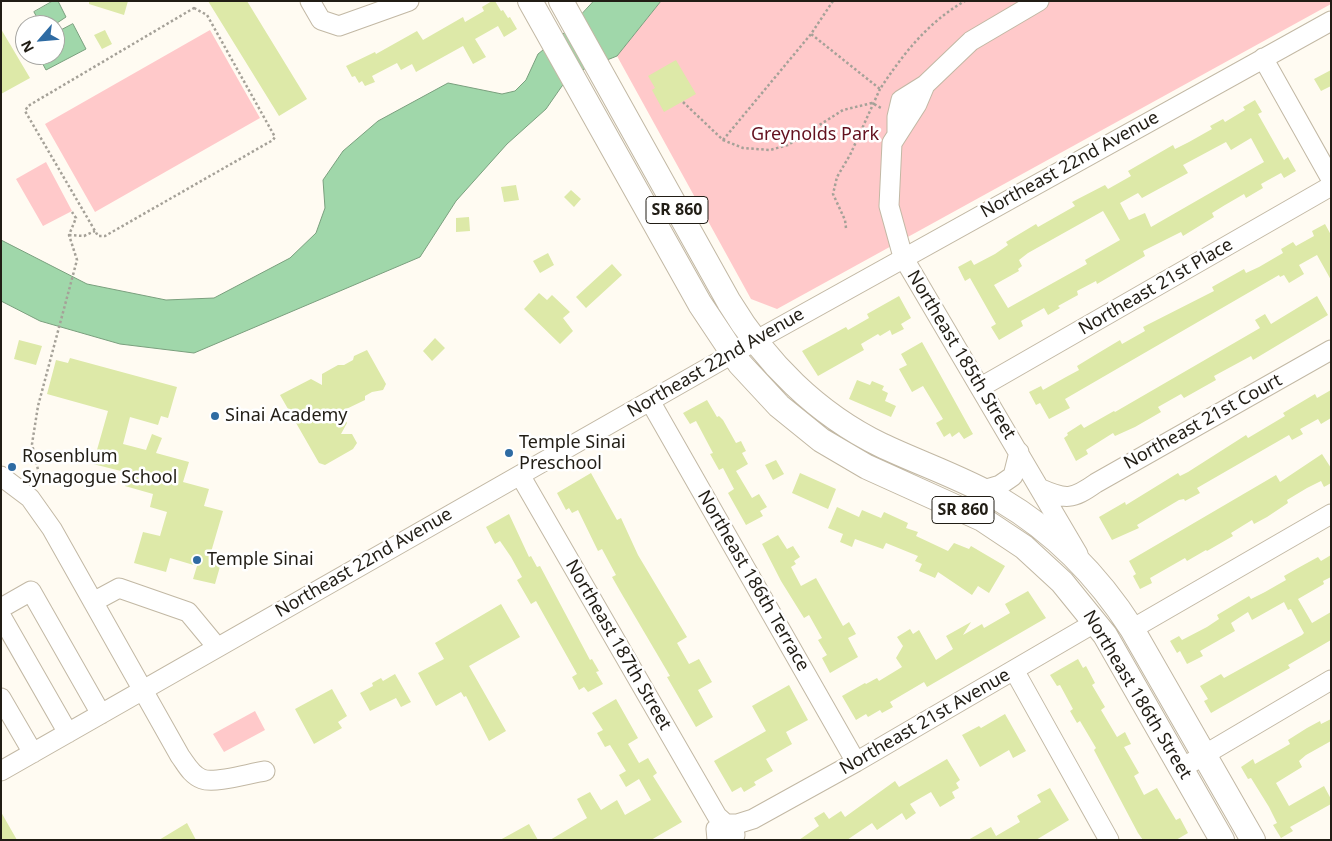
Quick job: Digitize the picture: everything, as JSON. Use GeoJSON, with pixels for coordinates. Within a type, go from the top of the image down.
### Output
{"type":"FeatureCollection","features":[{"type":"Feature","properties":{"kind":"main road","name":"Northeast 186th Street"},"geometry":{"type":"LineString","coordinates":[[530,1],[700,304],[732,354],[757,384],[791,417],[836,450],[880,473],[965,510],[1011,538],[1037,558],[1062,582],[1096,622],[1222,840]]}},
{"type":"Feature","properties":{"kind":"main road","name":"Northeast 186th Street"},"geometry":{"type":"LineString","coordinates":[[564,7],[729,302],[766,356],[799,388],[845,424],[880,444],[983,490],[1046,532],[1086,568],[1110,597],[1132,629],[1253,840]]}},
{"type":"Feature","properties":{"kind":"main road"},"geometry":{"type":"LineString","coordinates":[[603,133],[627,120]]}},
{"type":"Feature","properties":{"kind":"main road"},"geometry":{"type":"LineString","coordinates":[[1096,622],[1119,632],[1148,656]]}},
{"type":"Feature","properties":{"kind":"street"},"geometry":{"type":"LineString","coordinates":[[310,1],[320,20],[339,26],[409,1]]}},
{"type":"Feature","properties":{"kind":"street"},"geometry":{"type":"LineString","coordinates":[[903,257],[889,206],[892,143],[897,133],[896,117],[901,100],[925,85],[972,41],[1039,1]]}},
{"type":"Feature","properties":{"kind":"street","name":"Northeast 22nd Avenue"},"geometry":{"type":"LineString","coordinates":[[1,771],[754,341],[1331,21]]}},
{"type":"Feature","properties":{"kind":"street"},"geometry":{"type":"LineString","coordinates":[[1263,58],[1331,179]]}},
{"type":"Feature","properties":{"kind":"street","name":"Northeast 21st Place"},"geometry":{"type":"LineString","coordinates":[[981,387],[1331,186]]}},
{"type":"Feature","properties":{"kind":"street","name":"Northeast 185th Street"},"geometry":{"type":"LineString","coordinates":[[903,257],[1086,568]]}},
{"type":"Feature","properties":{"kind":"street","name":"Northeast 21st Court"},"geometry":{"type":"LineString","coordinates":[[1077,496],[1096,483],[1331,350]]}},
{"type":"Feature","properties":{"kind":"street","name":"Northeast 186th Terrace"},"geometry":{"type":"LineString","coordinates":[[650,401],[856,762]]}},
{"type":"Feature","properties":{"kind":"street","name":"Northeast 185th Street"},"geometry":{"type":"LineString","coordinates":[[983,490],[1000,486],[1013,476],[1019,452]]}},
{"type":"Feature","properties":{"kind":"street","name":"Northeast 187th Street"},"geometry":{"type":"LineString","coordinates":[[520,475],[722,831]]}},
{"type":"Feature","properties":{"kind":"street"},"geometry":{"type":"LineString","coordinates":[[1,476],[30,498],[52,529],[180,756],[192,772],[203,779],[221,779],[265,771]]}},
{"type":"Feature","properties":{"kind":"street"},"geometry":{"type":"LineString","coordinates":[[1039,488],[1062,497],[1077,496],[1070,511],[1066,534]]}},
{"type":"Feature","properties":{"kind":"street"},"geometry":{"type":"LineString","coordinates":[[1132,629],[1331,514]]}},
{"type":"Feature","properties":{"kind":"street"},"geometry":{"type":"LineString","coordinates":[[93,602],[119,588],[145,596],[188,612],[217,647]]}},
{"type":"Feature","properties":{"kind":"street"},"geometry":{"type":"LineString","coordinates":[[1,608],[31,591],[101,714]]}},
{"type":"Feature","properties":{"kind":"street"},"geometry":{"type":"LineString","coordinates":[[1,616],[68,733]]}},
{"type":"Feature","properties":{"kind":"street","name":"Northeast 21st Avenue"},"geometry":{"type":"LineString","coordinates":[[722,831],[753,820],[1096,622]]}},
{"type":"Feature","properties":{"kind":"street"},"geometry":{"type":"LineString","coordinates":[[1014,670],[1102,837]]}},
{"type":"Feature","properties":{"kind":"street"},"geometry":{"type":"LineString","coordinates":[[1182,768],[1331,680]]}},
{"type":"Feature","properties":{"kind":"street"},"geometry":{"type":"LineString","coordinates":[[1,698],[33,753]]}},
{"type":"Feature","properties":{"kind":"path"},"geometry":{"type":"LineString","coordinates":[[723,140],[811,34],[833,1]]}},
{"type":"Feature","properties":{"kind":"path"},"geometry":{"type":"LineString","coordinates":[[846,228],[845,220],[833,194],[837,177],[850,155],[872,103],[899,60],[919,37],[965,1]]}},
{"type":"Feature","properties":{"kind":"path"},"geometry":{"type":"LineString","coordinates":[[198,8],[207,15],[275,137],[273,140],[105,236],[98,236],[95,231],[25,111],[28,106],[188,11],[198,8]]}},
{"type":"Feature","properties":{"kind":"path"},"geometry":{"type":"LineString","coordinates":[[811,34],[880,89]]}},
{"type":"Feature","properties":{"kind":"path"},"geometry":{"type":"LineString","coordinates":[[683,102],[723,140],[743,148],[770,150],[788,145],[843,110],[872,103]]}},
{"type":"Feature","properties":{"kind":"path"},"geometry":{"type":"LineString","coordinates":[[39,474],[32,444],[38,406],[77,260],[68,235],[76,218],[72,212]]}},
{"type":"Feature","properties":{"kind":"path"},"geometry":{"type":"LineString","coordinates":[[68,235],[84,236],[95,231]]}},
{"type":"Feature","properties":{"kind":"green space","name":"Greynolds Park"},"geometry":{"type":"Polygon","coordinates":[[[661,1],[1331,1],[1331,4],[777,309],[751,299],[617,56],[661,1]]]}},
{"type":"Feature","properties":{"kind":"green space"},"geometry":{"type":"Polygon","coordinates":[[[210,30],[260,118],[95,212],[45,124],[210,30]]]}},
{"type":"Feature","properties":{"kind":"green space"},"geometry":{"type":"Polygon","coordinates":[[[46,162],[72,211],[43,226],[16,179],[46,162]]]}},
{"type":"Feature","properties":{"kind":"green space"},"geometry":{"type":"Polygon","coordinates":[[[255,711],[265,730],[224,752],[213,734],[255,711]]]}},
{"type":"Feature","properties":{"kind":"shaded area"},"geometry":{"type":"Polygon","coordinates":[[[53,1],[58,1],[65,15],[36,15],[34,12],[53,1]]]}},
{"type":"Feature","properties":{"kind":"shaded area"},"geometry":{"type":"Polygon","coordinates":[[[594,1],[661,1],[617,56],[582,70],[562,86],[546,109],[507,144],[456,201],[420,257],[194,353],[120,344],[40,321],[1,301],[1,240],[87,284],[166,300],[214,298],[290,258],[316,233],[325,208],[323,180],[343,151],[378,121],[448,83],[502,94],[515,91],[526,80],[538,54],[564,33],[594,1]]]}},
{"type":"Feature","properties":{"kind":"shaded area"},"geometry":{"type":"Polygon","coordinates":[[[73,24],[86,49],[65,60],[65,28],[73,24]]]}},
{"type":"Feature","properties":{"kind":"shaded area"},"geometry":{"type":"Polygon","coordinates":[[[43,65],[56,65],[46,70],[43,65]]]}},
{"type":"Feature","properties":{"kind":"building"},"geometry":{"type":"Polygon","coordinates":[[[89,1],[128,1],[124,15],[89,4],[89,1]]]}},
{"type":"Feature","properties":{"kind":"building"},"geometry":{"type":"Polygon","coordinates":[[[208,1],[247,1],[307,99],[279,116],[208,1]]]}},
{"type":"Feature","properties":{"kind":"building"},"geometry":{"type":"Polygon","coordinates":[[[495,1],[508,18],[510,17],[517,29],[504,37],[498,26],[475,39],[486,57],[473,64],[463,46],[416,72],[412,64],[401,70],[397,63],[372,76],[375,82],[365,86],[362,81],[359,83],[355,76],[352,77],[346,66],[375,52],[376,54],[417,31],[423,40],[463,17],[465,22],[484,11],[482,7],[495,1]]]}},
{"type":"Feature","properties":{"kind":"building"},"geometry":{"type":"Polygon","coordinates":[[[1,29],[15,53],[15,65],[22,65],[30,78],[1,94],[1,29]]]}},
{"type":"Feature","properties":{"kind":"building"},"geometry":{"type":"Polygon","coordinates":[[[105,30],[112,44],[102,49],[94,35],[105,30]]]}},
{"type":"Feature","properties":{"kind":"building"},"geometry":{"type":"Polygon","coordinates":[[[676,60],[696,94],[664,112],[652,90],[655,88],[648,76],[676,60]]]}},
{"type":"Feature","properties":{"kind":"building"},"geometry":{"type":"Polygon","coordinates":[[[1331,70],[1331,86],[1321,91],[1314,79],[1331,70]]]}},
{"type":"Feature","properties":{"kind":"building"},"geometry":{"type":"Polygon","coordinates":[[[1255,100],[1262,112],[1258,114],[1284,160],[1288,157],[1296,171],[1284,178],[1281,173],[1261,184],[1263,188],[1246,198],[1244,194],[1225,205],[1212,213],[1214,217],[1183,236],[1181,232],[1143,251],[1145,256],[1097,284],[1096,281],[1077,291],[1078,295],[1058,306],[1060,308],[1048,315],[1044,308],[1021,321],[1023,326],[999,340],[991,327],[996,324],[970,278],[965,281],[958,267],[971,260],[974,265],[995,254],[1008,245],[1006,242],[1036,224],[1038,227],[1075,206],[1072,202],[1105,185],[1108,189],[1131,176],[1128,171],[1173,145],[1175,149],[1189,142],[1212,129],[1210,126],[1223,119],[1225,122],[1245,110],[1243,107],[1255,100]],[[1251,138],[1231,150],[1226,142],[1183,165],[1188,173],[1142,198],[1138,193],[1120,203],[1129,220],[1145,213],[1151,227],[1264,162],[1251,138]],[[1103,211],[1028,253],[1019,260],[1022,266],[1018,269],[1019,271],[994,285],[1008,308],[1087,264],[1085,260],[1120,240],[1103,211]]]}},
{"type":"Feature","properties":{"kind":"building"},"geometry":{"type":"Polygon","coordinates":[[[516,185],[519,200],[504,202],[501,187],[516,185]]]}},
{"type":"Feature","properties":{"kind":"building"},"geometry":{"type":"Polygon","coordinates":[[[571,190],[581,199],[574,207],[564,197],[571,190]]]}},
{"type":"Feature","properties":{"kind":"building"},"geometry":{"type":"Polygon","coordinates":[[[469,217],[470,231],[456,232],[456,218],[469,217]]]}},
{"type":"Feature","properties":{"kind":"building"},"geometry":{"type":"Polygon","coordinates":[[[1325,224],[1331,235],[1331,280],[1317,255],[1299,265],[1304,274],[1289,283],[1284,275],[1280,277],[1279,275],[1065,399],[1070,408],[1049,419],[1040,403],[1036,405],[1029,392],[1041,386],[1043,390],[1079,370],[1077,366],[1120,340],[1122,344],[1145,331],[1143,327],[1214,291],[1212,287],[1244,269],[1246,273],[1259,267],[1283,253],[1281,249],[1293,242],[1296,246],[1314,236],[1312,231],[1325,224]]]}},
{"type":"Feature","properties":{"kind":"building"},"geometry":{"type":"Polygon","coordinates":[[[548,253],[554,265],[540,273],[533,261],[548,253]]]}},
{"type":"Feature","properties":{"kind":"building"},"geometry":{"type":"Polygon","coordinates":[[[612,264],[622,275],[586,308],[576,297],[612,264]]]}},
{"type":"Feature","properties":{"kind":"building"},"geometry":{"type":"Polygon","coordinates":[[[539,293],[547,300],[552,295],[570,312],[563,318],[573,331],[560,344],[524,309],[539,293]]]}},
{"type":"Feature","properties":{"kind":"building"},"geometry":{"type":"Polygon","coordinates":[[[899,296],[911,318],[901,324],[904,329],[892,335],[890,330],[880,336],[878,334],[861,344],[864,350],[818,376],[802,351],[846,327],[848,330],[869,318],[867,314],[899,296]]]}},
{"type":"Feature","properties":{"kind":"building"},"geometry":{"type":"Polygon","coordinates":[[[1317,296],[1328,315],[1253,360],[1251,356],[1214,376],[1216,380],[1184,398],[1181,394],[1158,407],[1161,412],[1135,427],[1115,436],[1113,433],[1086,450],[1088,454],[1076,461],[1064,438],[1068,435],[1067,433],[1081,424],[1084,428],[1115,412],[1260,328],[1255,320],[1265,314],[1271,324],[1317,296]]]}},
{"type":"Feature","properties":{"kind":"building"},"geometry":{"type":"Polygon","coordinates":[[[435,338],[445,348],[432,361],[423,351],[435,338]]]}},
{"type":"Feature","properties":{"kind":"building"},"geometry":{"type":"Polygon","coordinates":[[[19,340],[42,346],[36,365],[14,359],[19,340]]]}},
{"type":"Feature","properties":{"kind":"building"},"geometry":{"type":"Polygon","coordinates":[[[922,342],[973,434],[964,439],[959,432],[952,437],[950,433],[944,437],[936,423],[943,419],[923,386],[912,392],[899,369],[907,365],[901,354],[922,342]]]}},
{"type":"Feature","properties":{"kind":"building"},"geometry":{"type":"Polygon","coordinates":[[[367,350],[386,384],[383,390],[372,392],[365,396],[365,400],[340,412],[347,423],[341,434],[352,434],[357,443],[353,449],[325,465],[319,463],[280,395],[311,379],[322,385],[322,374],[338,365],[344,365],[353,360],[354,356],[367,350]]]}},
{"type":"Feature","properties":{"kind":"building"},"geometry":{"type":"Polygon","coordinates":[[[70,358],[177,387],[168,418],[161,416],[158,425],[130,417],[123,444],[146,450],[152,434],[162,438],[156,453],[189,462],[183,482],[209,489],[204,506],[223,511],[209,559],[221,563],[215,584],[193,579],[197,566],[170,558],[166,572],[134,563],[143,532],[160,536],[167,512],[150,507],[153,494],[125,486],[129,473],[93,464],[108,411],[47,394],[56,360],[68,363],[70,358]]]}},
{"type":"Feature","properties":{"kind":"building"},"geometry":{"type":"Polygon","coordinates":[[[857,380],[870,385],[872,381],[884,386],[882,390],[888,393],[885,401],[896,406],[891,417],[849,399],[857,380]]]}},
{"type":"Feature","properties":{"kind":"building"},"geometry":{"type":"Polygon","coordinates":[[[1331,390],[1331,418],[1321,424],[1318,419],[1300,429],[1303,434],[1292,440],[1289,435],[1197,488],[1200,493],[1185,501],[1184,499],[1179,500],[1137,525],[1139,528],[1112,540],[1099,517],[1125,502],[1126,505],[1178,473],[1180,476],[1188,472],[1246,435],[1248,438],[1285,416],[1283,413],[1315,394],[1317,398],[1331,390]]]}},
{"type":"Feature","properties":{"kind":"building"},"geometry":{"type":"Polygon","coordinates":[[[707,400],[717,417],[719,416],[723,420],[736,443],[741,441],[746,451],[742,453],[748,464],[736,471],[752,498],[759,494],[767,507],[760,511],[763,516],[746,525],[728,493],[734,489],[723,468],[719,470],[710,454],[713,453],[696,421],[690,424],[683,413],[707,400]]]}},
{"type":"Feature","properties":{"kind":"building"},"geometry":{"type":"Polygon","coordinates":[[[1322,454],[1331,468],[1331,483],[1324,487],[1321,481],[1307,488],[1287,500],[1288,503],[1267,517],[1254,524],[1252,520],[1231,533],[1233,536],[1207,551],[1187,561],[1185,558],[1150,578],[1152,583],[1140,589],[1133,576],[1136,574],[1129,561],[1276,475],[1280,482],[1322,454]]]}},
{"type":"Feature","properties":{"kind":"building"},"geometry":{"type":"Polygon","coordinates":[[[776,460],[784,474],[773,480],[765,465],[776,460]]]}},
{"type":"Feature","properties":{"kind":"building"},"geometry":{"type":"Polygon","coordinates":[[[591,473],[617,520],[621,518],[638,555],[687,637],[677,643],[689,664],[699,659],[712,682],[698,690],[713,717],[696,727],[667,677],[670,676],[612,577],[616,575],[602,549],[598,551],[578,510],[572,513],[569,508],[566,510],[557,493],[591,473]]]}},
{"type":"Feature","properties":{"kind":"building"},"geometry":{"type":"Polygon","coordinates":[[[800,473],[836,489],[828,509],[792,493],[800,473]]]}},
{"type":"Feature","properties":{"kind":"building"},"geometry":{"type":"Polygon","coordinates":[[[837,507],[859,517],[862,510],[881,518],[884,512],[908,523],[906,528],[918,532],[916,536],[948,551],[954,543],[969,549],[971,546],[1005,566],[989,593],[978,586],[972,595],[938,572],[935,578],[919,571],[922,564],[915,561],[918,556],[886,543],[883,549],[855,539],[852,547],[840,542],[843,534],[828,528],[837,507]]]}},
{"type":"Feature","properties":{"kind":"building"},"geometry":{"type":"Polygon","coordinates":[[[509,514],[529,557],[531,556],[537,567],[540,566],[590,660],[592,659],[599,671],[596,672],[603,684],[588,692],[584,687],[579,690],[572,677],[577,674],[536,601],[531,604],[517,580],[522,577],[511,557],[500,541],[495,544],[486,527],[509,514]]]}},
{"type":"Feature","properties":{"kind":"building"},"geometry":{"type":"Polygon","coordinates":[[[778,535],[787,549],[793,546],[800,557],[794,561],[796,564],[791,567],[801,586],[816,578],[843,626],[849,622],[856,634],[848,638],[858,657],[830,673],[822,658],[827,655],[818,640],[822,638],[809,615],[804,618],[781,581],[762,544],[778,535]]]}},
{"type":"Feature","properties":{"kind":"building"},"geometry":{"type":"Polygon","coordinates":[[[1331,555],[1331,577],[1323,581],[1324,584],[1298,599],[1312,623],[1331,612],[1331,640],[1288,665],[1290,668],[1211,713],[1204,701],[1208,699],[1200,686],[1221,674],[1224,678],[1302,635],[1304,633],[1291,609],[1288,610],[1284,602],[1252,620],[1248,612],[1231,623],[1235,631],[1200,651],[1203,656],[1187,664],[1180,651],[1177,653],[1170,641],[1179,636],[1182,640],[1207,627],[1219,619],[1217,615],[1249,596],[1251,599],[1265,592],[1286,580],[1284,576],[1318,557],[1321,561],[1331,555]]]}},
{"type":"Feature","properties":{"kind":"building"},"geometry":{"type":"Polygon","coordinates":[[[1028,591],[1046,618],[927,687],[924,682],[890,702],[893,707],[882,713],[880,710],[868,717],[866,714],[856,720],[842,696],[877,678],[879,681],[902,667],[896,658],[903,646],[897,637],[910,629],[913,634],[919,630],[936,660],[953,649],[946,636],[971,622],[963,635],[982,624],[984,628],[1010,613],[1005,604],[1028,591]]]}},
{"type":"Feature","properties":{"kind":"building"},"geometry":{"type":"Polygon","coordinates":[[[501,604],[520,637],[469,666],[506,731],[489,741],[466,696],[464,697],[461,692],[436,706],[418,673],[444,659],[435,643],[501,604]]]}},
{"type":"Feature","properties":{"kind":"building"},"geometry":{"type":"Polygon","coordinates":[[[1078,659],[1083,668],[1086,666],[1095,683],[1092,685],[1105,707],[1101,710],[1117,737],[1125,732],[1131,744],[1124,747],[1139,773],[1134,776],[1144,795],[1157,788],[1176,820],[1180,818],[1188,833],[1176,840],[1143,840],[1138,833],[1094,750],[1096,748],[1080,721],[1077,723],[1070,711],[1073,709],[1060,685],[1057,686],[1050,675],[1078,659]]]}},
{"type":"Feature","properties":{"kind":"building"},"geometry":{"type":"Polygon","coordinates":[[[395,674],[411,702],[401,707],[396,698],[370,711],[360,693],[373,686],[372,683],[381,678],[383,681],[395,674]]]}},
{"type":"Feature","properties":{"kind":"building"},"geometry":{"type":"Polygon","coordinates":[[[789,685],[808,720],[786,732],[792,744],[766,759],[773,771],[754,782],[756,785],[744,792],[741,787],[732,792],[714,761],[766,731],[752,706],[789,685]]]}},
{"type":"Feature","properties":{"kind":"building"},"geometry":{"type":"Polygon","coordinates":[[[332,689],[347,716],[338,722],[342,728],[314,744],[295,709],[332,689]]]}},
{"type":"Feature","properties":{"kind":"building"},"geometry":{"type":"Polygon","coordinates":[[[616,699],[638,738],[628,744],[639,763],[648,758],[657,773],[653,776],[682,822],[651,840],[550,840],[587,818],[577,799],[590,792],[601,810],[617,800],[625,815],[651,800],[639,779],[626,787],[619,775],[626,771],[610,745],[605,747],[597,733],[603,730],[592,713],[616,699]]]}},
{"type":"Feature","properties":{"kind":"building"},"geometry":{"type":"Polygon","coordinates":[[[1005,714],[1026,751],[1013,758],[1009,750],[980,767],[962,735],[979,726],[981,728],[1005,714]]]}},
{"type":"Feature","properties":{"kind":"building"},"geometry":{"type":"Polygon","coordinates":[[[1331,719],[1331,741],[1306,755],[1299,761],[1302,767],[1276,783],[1289,806],[1324,786],[1331,799],[1331,804],[1290,827],[1293,831],[1281,838],[1273,825],[1277,823],[1269,807],[1251,778],[1248,779],[1241,767],[1253,759],[1255,764],[1290,744],[1288,740],[1307,728],[1320,721],[1321,724],[1331,719]]]}},
{"type":"Feature","properties":{"kind":"building"},"geometry":{"type":"Polygon","coordinates":[[[947,759],[960,780],[956,783],[959,788],[952,792],[955,798],[940,807],[931,792],[910,804],[916,813],[906,820],[902,813],[877,830],[872,823],[847,840],[799,840],[819,826],[814,818],[824,812],[829,819],[841,811],[845,817],[895,781],[899,787],[947,759]]]}},
{"type":"Feature","properties":{"kind":"building"},"geometry":{"type":"Polygon","coordinates":[[[1050,788],[1069,820],[1036,840],[968,840],[991,827],[996,836],[1020,822],[1017,816],[1041,802],[1037,795],[1050,788]]]}},
{"type":"Feature","properties":{"kind":"building"},"geometry":{"type":"Polygon","coordinates":[[[1,812],[17,840],[1,840],[1,812]]]}},
{"type":"Feature","properties":{"kind":"building"},"geometry":{"type":"Polygon","coordinates":[[[187,823],[196,840],[159,840],[187,823]]]}},
{"type":"Feature","properties":{"kind":"building"},"geometry":{"type":"Polygon","coordinates":[[[529,824],[538,840],[500,840],[529,824]]]}},
{"type":"Feature","properties":{"kind":"place","name":"Sinai Academy"},"geometry":{"type":"Point","coordinates":[215,416]}},
{"type":"Feature","properties":{"kind":"place","name":"Temple Sinai Preschool"},"geometry":{"type":"Point","coordinates":[509,453]}},
{"type":"Feature","properties":{"kind":"place","name":"Rosenblum Synagogue School"},"geometry":{"type":"Point","coordinates":[12,467]}},
{"type":"Feature","properties":{"kind":"place","name":"Temple Sinai"},"geometry":{"type":"Point","coordinates":[197,560]}}]}
